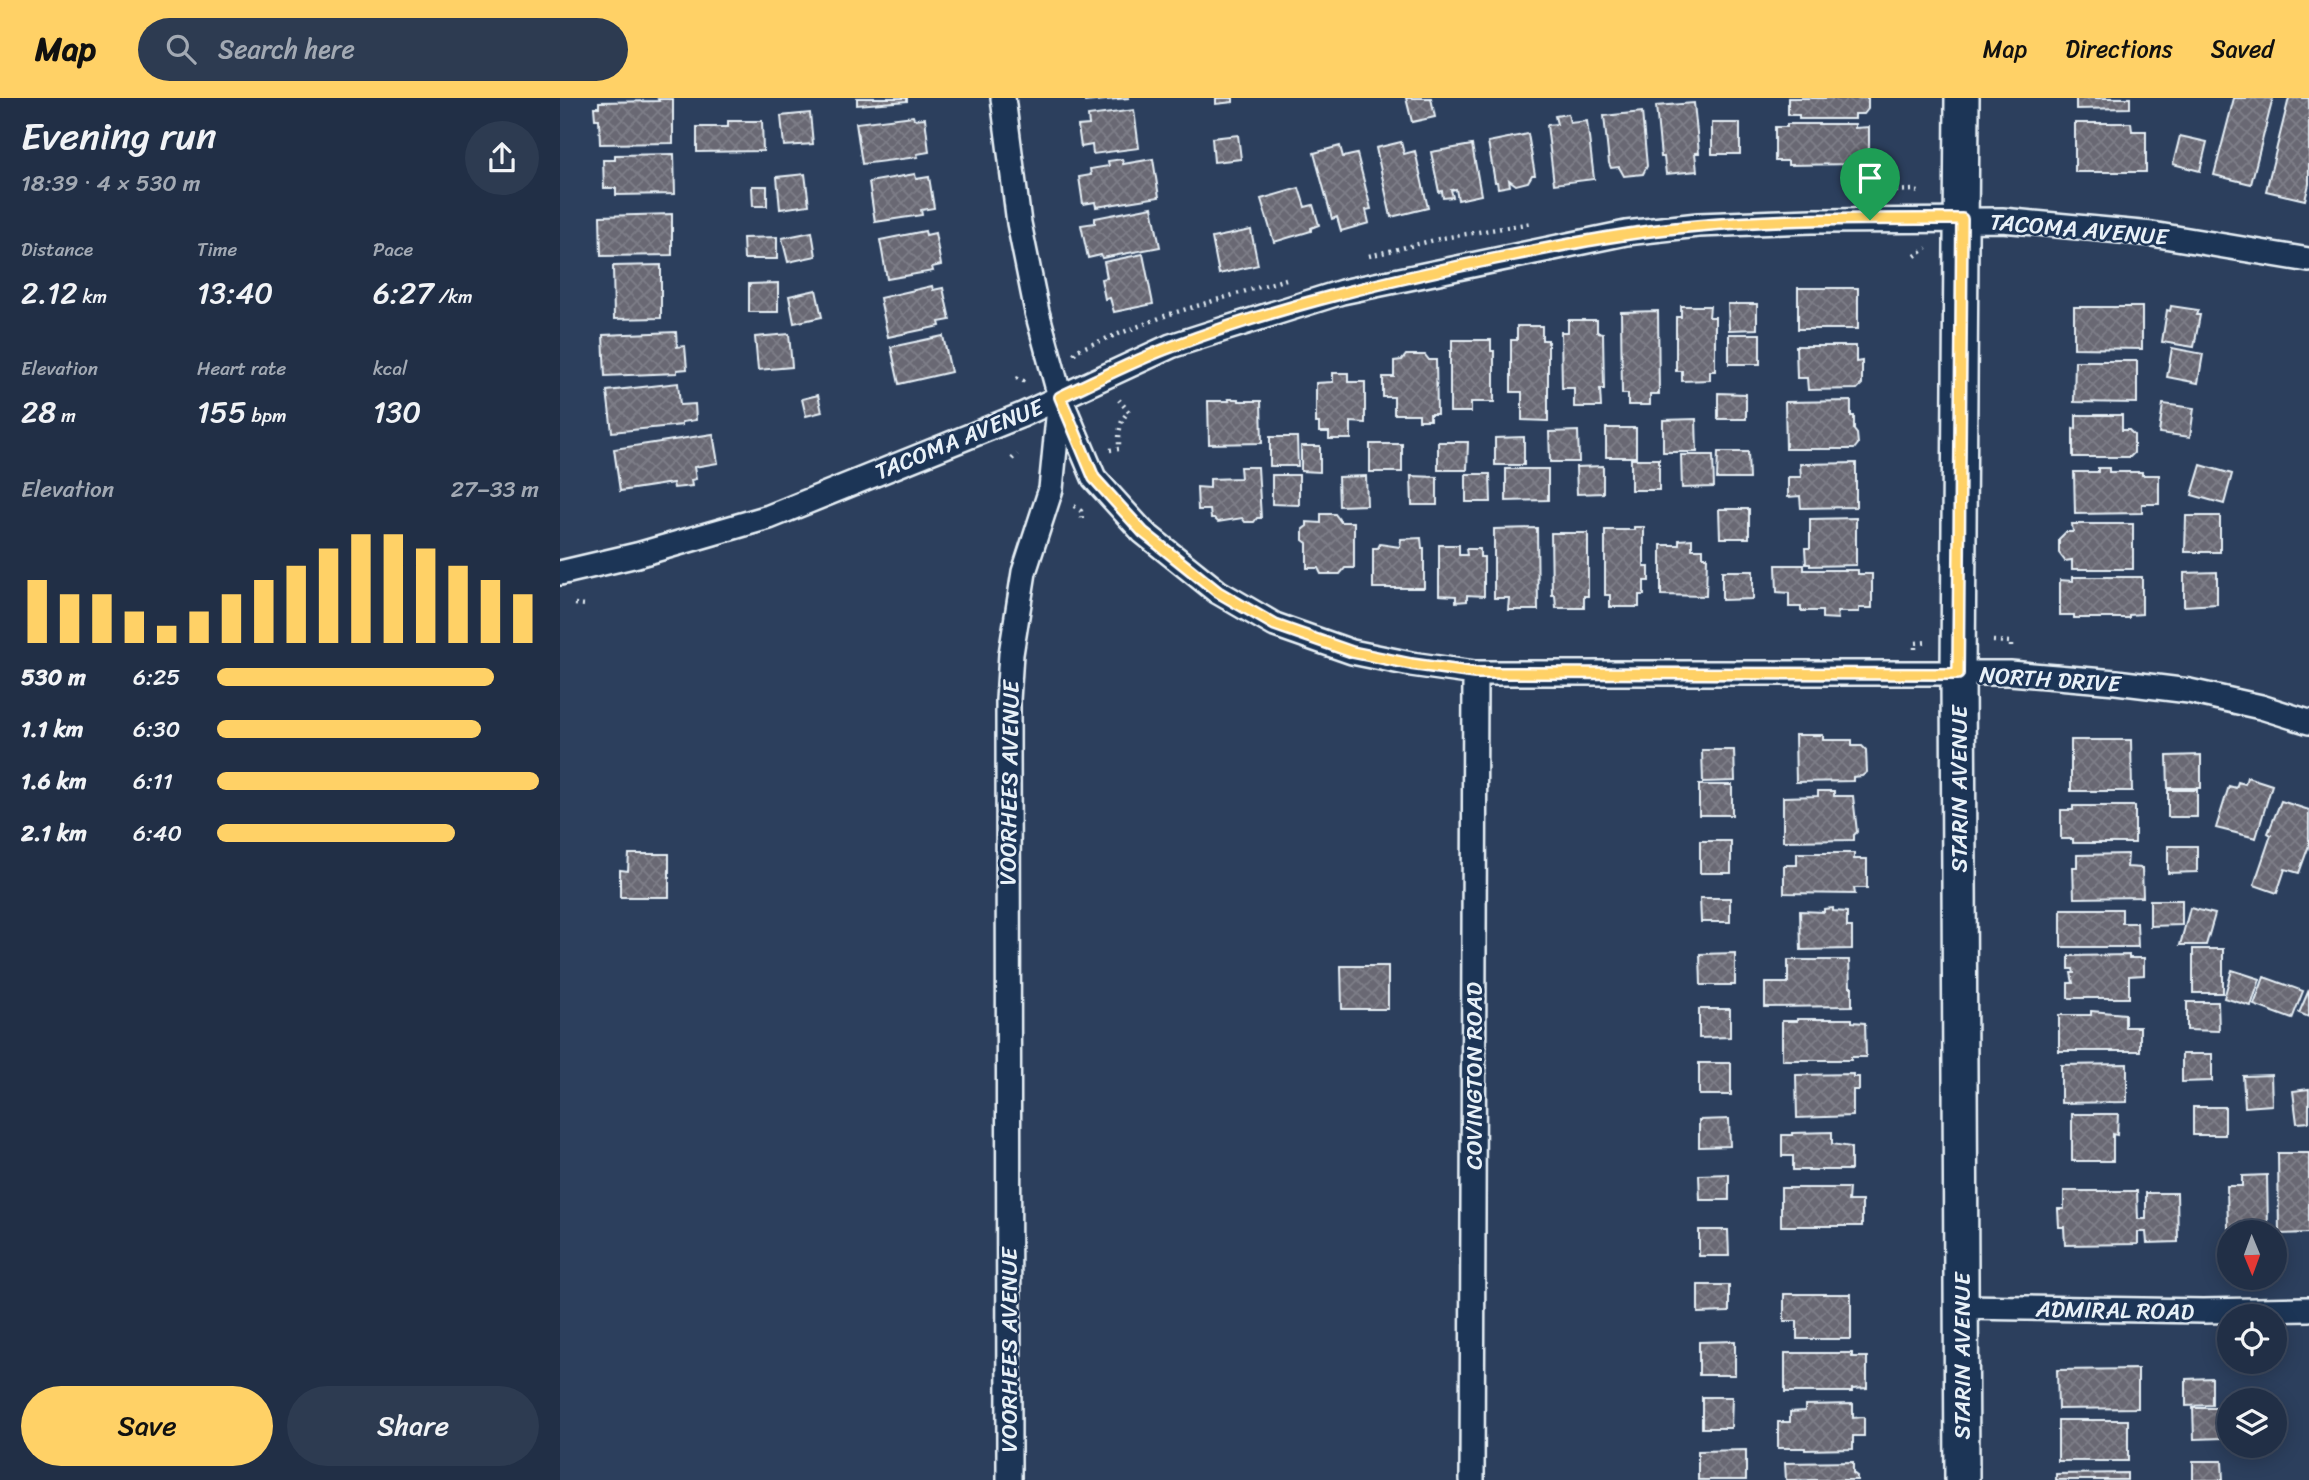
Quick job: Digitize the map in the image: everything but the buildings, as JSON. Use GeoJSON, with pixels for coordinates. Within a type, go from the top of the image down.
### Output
{"type":"FeatureCollection","features":[{"type":"Feature","properties":{"kind":"street","name":"VOORHEES AVENUE"},"geometry":{"type":"LineString","coordinates":[[1003,98],[1019,223],[1037,312],[1060,397],[1051,489],[1024,572],[1013,642],[1008,700],[1009,1480]]}},
{"type":"Feature","properties":{"kind":"street","name":"STARIN AVENUE"},"geometry":{"type":"LineString","coordinates":[[1962,98],[1958,674],[1962,1480]]}},
{"type":"Feature","properties":{"kind":"street","name":"TACOMA AVENUE"},"geometry":{"type":"LineString","coordinates":[[560,573],[637,555],[769,517],[1022,415],[1171,346],[1218,331],[1342,292],[1626,233],[1699,225],[1812,221],[2003,220],[2152,234],[2309,260]]}},
{"type":"Feature","properties":{"kind":"street","name":"NORTH DRIVE"},"geometry":{"type":"LineString","coordinates":[[1060,397],[1094,478],[1143,532],[1218,592],[1275,625],[1352,652],[1475,673],[2010,673],[2189,691],[2261,707],[2309,722]]}},
{"type":"Feature","properties":{"kind":"street","name":"COVINGTON ROAD"},"geometry":{"type":"LineString","coordinates":[[1472,1480],[1475,673]]}},
{"type":"Feature","properties":{"kind":"street","name":"ADMIRAL ROAD"},"geometry":{"type":"LineString","coordinates":[[1962,1307],[2203,1311],[2309,1309]]}},
{"type":"Feature","properties":{"kind":"path"},"geometry":{"type":"LineString","coordinates":[[1916,256],[1928,248]]}},
{"type":"Feature","properties":{"kind":"path"},"geometry":{"type":"LineString","coordinates":[[1016,378],[1026,382]]}},
{"type":"Feature","properties":{"kind":"path"},"geometry":{"type":"LineString","coordinates":[[1119,400],[1129,412],[1124,415],[1122,421],[1119,449]]}},
{"type":"Feature","properties":{"kind":"path"},"geometry":{"type":"LineString","coordinates":[[1012,459],[1017,454]]}},
{"type":"Feature","properties":{"kind":"path"},"geometry":{"type":"LineString","coordinates":[[1081,511],[1082,520]]}},
{"type":"Feature","properties":{"kind":"path"},"geometry":{"type":"LineString","coordinates":[[575,604],[586,605]]}},
{"type":"Feature","properties":{"kind":"path"},"geometry":{"type":"LineString","coordinates":[[1993,641],[2011,642]]}},
{"type":"Feature","properties":{"kind":"route"},"geometry":{"type":"LineString","coordinates":[[1962,219],[1958,674],[1475,673],[1352,652],[1275,625],[1218,592],[1168,554],[1143,532],[1094,478],[1060,397],[1171,346],[1342,292],[1413,276],[1626,233],[1699,225],[1870,220],[1962,219]]}}]}
